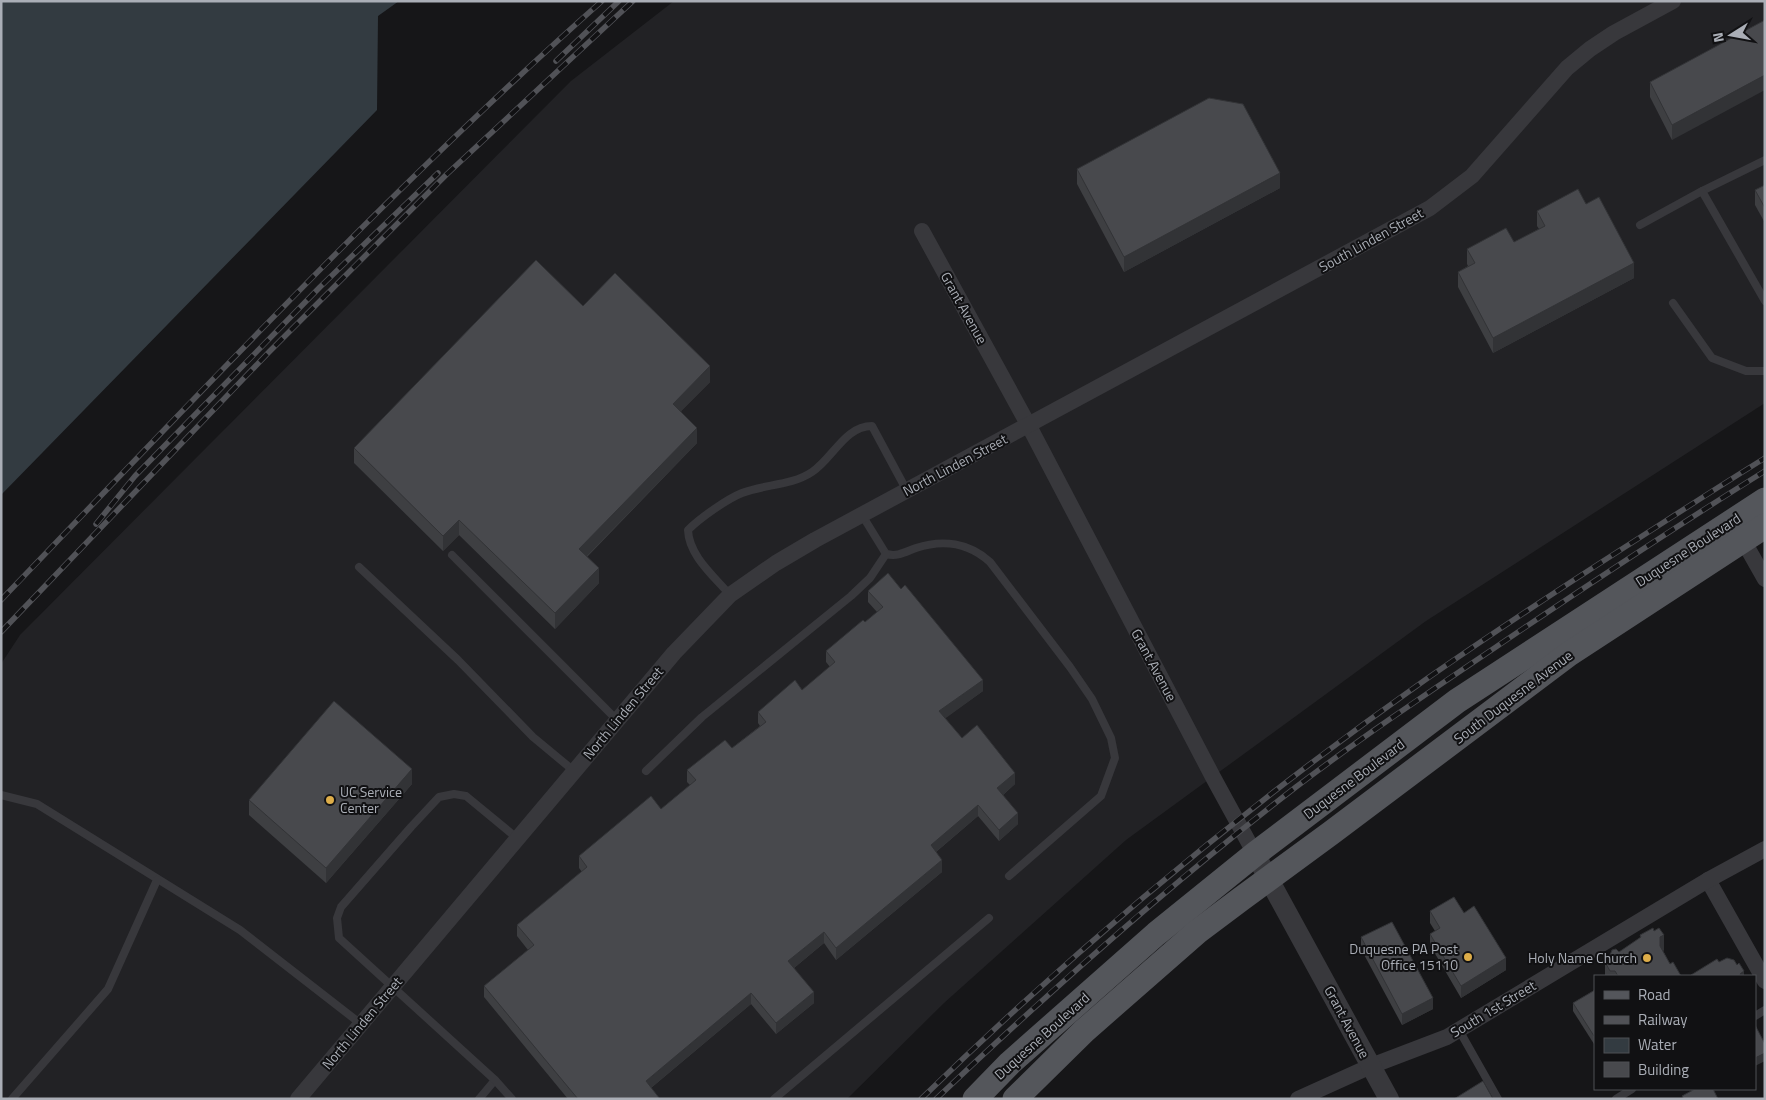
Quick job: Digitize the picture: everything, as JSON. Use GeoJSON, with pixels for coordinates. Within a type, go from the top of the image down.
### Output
{"type":"FeatureCollection","features":[{"type":"Feature","properties":{"kind":"main road","name":"Duquesne Boulevard"},"geometry":{"type":"LineString","coordinates":[[975,1099],[1010,1063],[1156,934],[1255,854],[1457,701],[1738,530],[1765,500]]}},
{"type":"Feature","properties":{"kind":"main road","name":"South Duquesne Avenue"},"geometry":{"type":"LineString","coordinates":[[1269,877],[1331,833],[1738,530],[1765,526]]}},
{"type":"Feature","properties":{"kind":"main road","name":"Duquesne Boulevard"},"geometry":{"type":"LineString","coordinates":[[1015,1099],[1084,1031],[1189,939],[1269,877]]}},
{"type":"Feature","properties":{"kind":"street","name":"South Linden Street"},"geometry":{"type":"LineString","coordinates":[[1029,426],[1430,208],[1472,176],[1568,68],[1590,49],[1614,33],[1673,1]]}},
{"type":"Feature","properties":{"kind":"street","name":"Grant Avenue"},"geometry":{"type":"LineString","coordinates":[[922,231],[1029,426],[1214,780],[1269,877],[1389,1099]]}},
{"type":"Feature","properties":{"kind":"street","name":"North Linden Street"},"geometry":{"type":"LineString","coordinates":[[298,1099],[674,652],[730,595],[776,563],[1029,426]]}},
{"type":"Feature","properties":{"kind":"street"},"geometry":{"type":"LineString","coordinates":[[1738,530],[1765,579]]}},
{"type":"Feature","properties":{"kind":"street","name":"South 1st Street"},"geometry":{"type":"LineString","coordinates":[[1298,1099],[1371,1066],[1447,1037],[1708,880],[1765,849]]}},
{"type":"Feature","properties":{"kind":"street"},"geometry":{"type":"LineString","coordinates":[[1708,880],[1763,973]]}},
{"type":"Feature","properties":{"kind":"lane"},"geometry":{"type":"LineString","coordinates":[[1640,225],[1765,160]]}},
{"type":"Feature","properties":{"kind":"lane"},"geometry":{"type":"LineString","coordinates":[[1702,192],[1765,301]]}},
{"type":"Feature","properties":{"kind":"lane"},"geometry":{"type":"LineString","coordinates":[[1673,303],[1712,358],[1746,371],[1765,371]]}},
{"type":"Feature","properties":{"kind":"lane"},"geometry":{"type":"LineString","coordinates":[[730,595],[694,552],[689,540],[688,530],[696,521],[742,493],[798,480],[813,472],[847,436],[862,426],[872,426],[907,491]]}},
{"type":"Feature","properties":{"kind":"lane"},"geometry":{"type":"LineString","coordinates":[[862,515],[886,554],[892,556],[937,542],[952,543],[980,553],[990,562],[1070,667],[1092,699],[1111,738],[1115,758],[1101,796],[1009,876]]}},
{"type":"Feature","properties":{"kind":"lane"},"geometry":{"type":"LineString","coordinates":[[646,771],[702,717],[851,596],[870,578],[886,554]]}},
{"type":"Feature","properties":{"kind":"lane"},"geometry":{"type":"LineString","coordinates":[[452,555],[617,720]]}},
{"type":"Feature","properties":{"kind":"lane"},"geometry":{"type":"LineString","coordinates":[[359,567],[458,660],[532,737],[574,771]]}},
{"type":"Feature","properties":{"kind":"lane"},"geometry":{"type":"LineString","coordinates":[[512,1099],[495,1080],[340,938],[337,918],[341,907],[439,798],[454,794],[466,796],[517,838]]}},
{"type":"Feature","properties":{"kind":"lane"},"geometry":{"type":"LineString","coordinates":[[1,795],[36,804],[240,930],[360,1024]]}},
{"type":"Feature","properties":{"kind":"lane"},"geometry":{"type":"LineString","coordinates":[[12,1099],[108,989],[157,880]]}},
{"type":"Feature","properties":{"kind":"lane"},"geometry":{"type":"LineString","coordinates":[[774,1099],[989,918]]}},
{"type":"Feature","properties":{"kind":"lane"},"geometry":{"type":"LineString","coordinates":[[1459,1030],[1498,1099]]}},
{"type":"Feature","properties":{"kind":"lane"},"geometry":{"type":"LineString","coordinates":[[479,1099],[495,1080]]}},
{"type":"Feature","properties":{"kind":"lane"},"geometry":{"type":"LineString","coordinates":[[1616,1099],[1630,1090]]}},
{"type":"Feature","properties":{"kind":"shaded area"},"geometry":{"type":"Polygon","coordinates":[[[674,1],[1765,1],[1765,403],[1426,621],[1126,840],[944,1003],[847,1099],[1,1099],[1,664],[20,635],[571,81],[674,1]]]}},
{"type":"Feature","properties":{"kind":"water"},"geometry":{"type":"Polygon","coordinates":[[[1,1],[399,1],[378,16],[377,110],[1,495],[1,1]]]}},
{"type":"Feature","properties":{"kind":"building"},"geometry":{"type":"Polygon","coordinates":[[[1765,20],[1765,75],[1672,125],[1650,82],[1765,20]]]}},
{"type":"Feature","properties":{"kind":"building"},"geometry":{"type":"Polygon","coordinates":[[[1209,98],[1243,104],[1280,173],[1124,257],[1077,169],[1209,98]]]}},
{"type":"Feature","properties":{"kind":"building"},"geometry":{"type":"Polygon","coordinates":[[[1765,185],[1765,208],[1755,190],[1765,185]]]}},
{"type":"Feature","properties":{"kind":"building"},"geometry":{"type":"Polygon","coordinates":[[[1578,189],[1586,204],[1599,197],[1634,263],[1493,338],[1458,272],[1475,263],[1467,249],[1506,228],[1514,242],[1545,226],[1537,211],[1578,189]]]}},
{"type":"Feature","properties":{"kind":"building"},"geometry":{"type":"Polygon","coordinates":[[[536,260],[583,306],[615,273],[710,366],[673,404],[697,428],[579,549],[599,568],[555,613],[459,520],[443,536],[354,448],[536,260]]]}},
{"type":"Feature","properties":{"kind":"building"},"geometry":{"type":"Polygon","coordinates":[[[888,573],[901,589],[905,585],[983,680],[939,711],[962,738],[977,725],[1015,773],[997,788],[1018,813],[999,830],[978,805],[931,845],[942,860],[836,948],[824,932],[788,961],[814,992],[776,1023],[751,993],[646,1081],[660,1099],[578,1099],[484,986],[534,945],[517,925],[587,867],[579,856],[651,796],[661,809],[696,780],[687,770],[725,740],[732,748],[766,722],[758,712],[795,680],[802,690],[835,662],[826,651],[863,620],[865,622],[883,607],[868,591],[888,573]]]}},
{"type":"Feature","properties":{"kind":"building","name":"UC Service Center"},"geometry":{"type":"Polygon","coordinates":[[[334,701],[412,769],[326,868],[249,800],[334,701]]]}},
{"type":"Feature","properties":{"kind":"building","name":"Duquesne PA Post Office 15110"},"geometry":{"type":"Polygon","coordinates":[[[1454,897],[1464,913],[1474,906],[1506,958],[1461,986],[1430,934],[1440,928],[1430,911],[1454,897]]]}},
{"type":"Feature","properties":{"kind":"building"},"geometry":{"type":"Polygon","coordinates":[[[1392,922],[1433,998],[1402,1014],[1361,937],[1392,922]]]}},
{"type":"Feature","properties":{"kind":"building"},"geometry":{"type":"Polygon","coordinates":[[[1653,928],[1654,931],[1659,928],[1664,935],[1660,937],[1660,946],[1670,964],[1673,962],[1680,975],[1617,975],[1615,971],[1610,971],[1605,962],[1605,956],[1610,955],[1612,950],[1616,949],[1619,952],[1641,937],[1640,935],[1653,928]]]}},
{"type":"Feature","properties":{"kind":"building"},"geometry":{"type":"Polygon","coordinates":[[[1727,958],[1734,960],[1737,965],[1739,963],[1744,971],[1740,975],[1691,975],[1717,959],[1719,962],[1727,958]]]}},
{"type":"Feature","properties":{"kind":"building"},"geometry":{"type":"Polygon","coordinates":[[[1594,991],[1594,1036],[1573,1003],[1594,991]]]}},
{"type":"Feature","properties":{"kind":"building"},"geometry":{"type":"Polygon","coordinates":[[[1756,1027],[1765,1044],[1765,1053],[1756,1058],[1756,1027]]]}},
{"type":"Feature","properties":{"kind":"building"},"geometry":{"type":"Polygon","coordinates":[[[1483,1081],[1493,1099],[1454,1099],[1483,1081]]]}},
{"type":"Feature","properties":{"kind":"building"},"geometry":{"type":"Polygon","coordinates":[[[1693,1090],[1714,1090],[1718,1099],[1684,1099],[1682,1096],[1693,1090]]]}},
{"type":"Feature","properties":{"kind":"railway"},"geometry":{"type":"LineString","coordinates":[[1,600],[221,370],[370,219],[523,72],[602,1]]}},
{"type":"Feature","properties":{"kind":"railway"},"geometry":{"type":"LineString","coordinates":[[556,61],[619,1]]}},
{"type":"Feature","properties":{"kind":"railway"},"geometry":{"type":"LineString","coordinates":[[1,632],[269,352],[447,174],[633,1]]}},
{"type":"Feature","properties":{"kind":"railway"},"geometry":{"type":"LineString","coordinates":[[96,524],[135,476],[320,287],[438,173]]}},
{"type":"Feature","properties":{"kind":"railway"},"geometry":{"type":"LineString","coordinates":[[921,1099],[980,1042],[1102,932],[1293,777],[1425,680],[1525,612],[1765,458]]}},
{"type":"Feature","properties":{"kind":"railway"},"geometry":{"type":"LineString","coordinates":[[936,1099],[1023,1017],[1112,938],[1203,861],[1296,787],[1380,726],[1524,628],[1765,471]]}},
{"type":"Feature","properties":{"kind":"place","name":"UC Service Center"},"geometry":{"type":"Point","coordinates":[330,800]}},
{"type":"Feature","properties":{"kind":"place","name":"Duquesne PA Post Office 15110"},"geometry":{"type":"Point","coordinates":[1468,957]}},
{"type":"Feature","properties":{"kind":"place","name":"Holy Name Church"},"geometry":{"type":"Point","coordinates":[1647,958]}}]}
